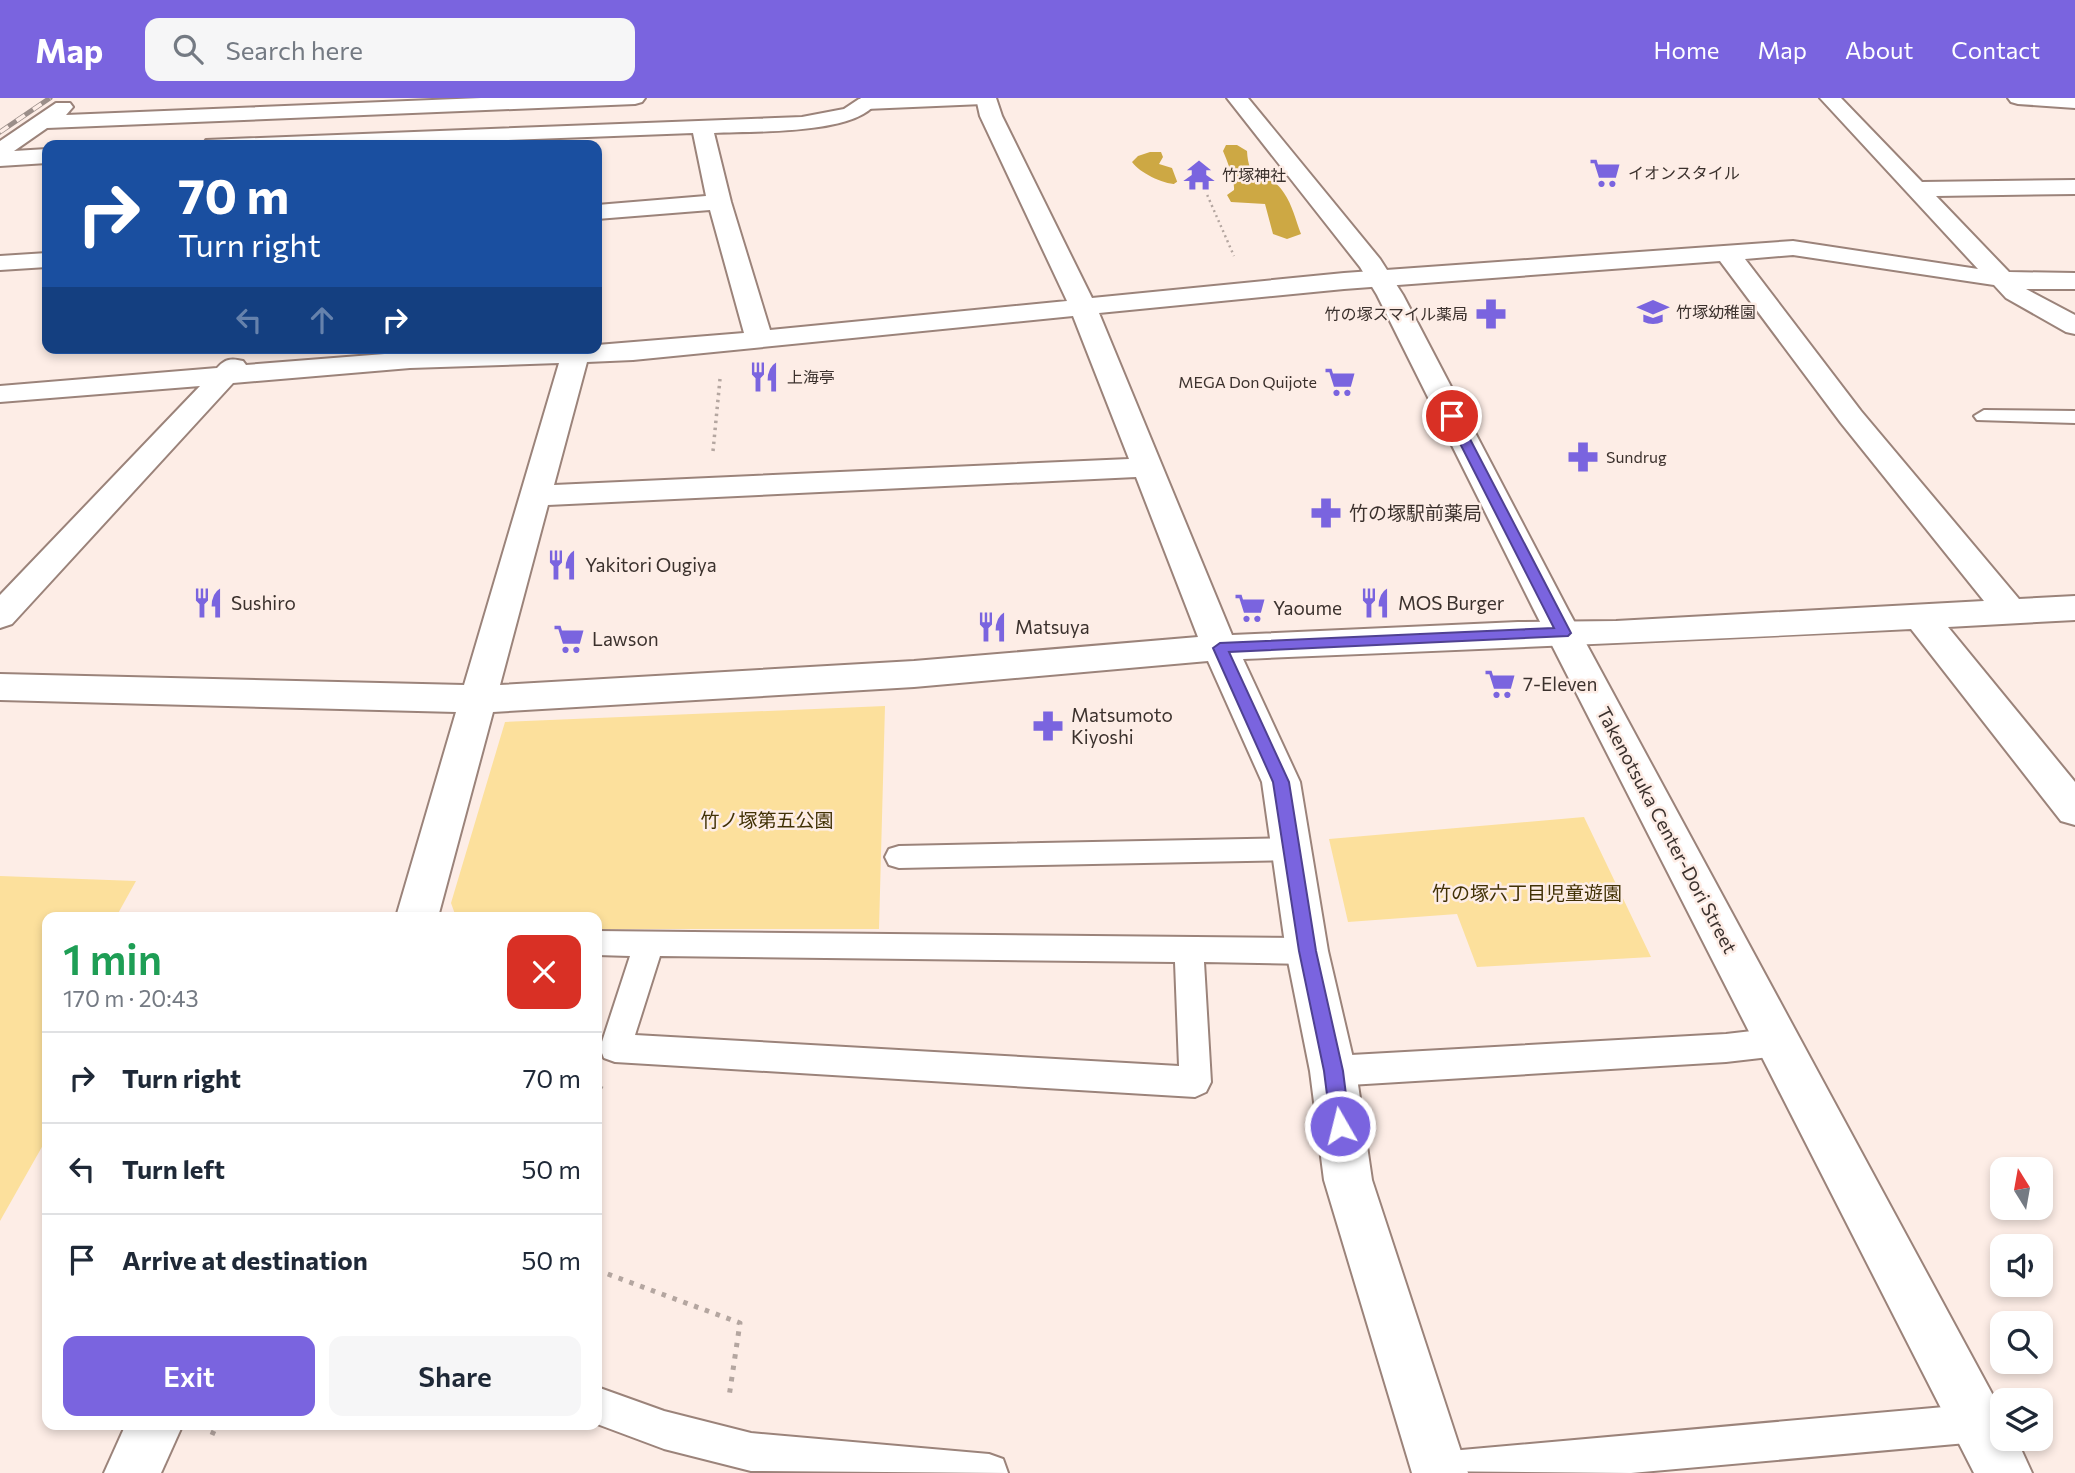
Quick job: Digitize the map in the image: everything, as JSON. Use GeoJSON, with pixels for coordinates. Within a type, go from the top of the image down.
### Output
{"type":"FeatureCollection","features":[{"type":"Feature","properties":{"kind":"street"},"geometry":{"type":"LineString","coordinates":[[0,150],[76,98]]}},
{"type":"Feature","properties":{"kind":"street"},"geometry":{"type":"LineString","coordinates":[[42,122],[483,101],[635,98]]}},
{"type":"Feature","properties":{"kind":"street"},"geometry":{"type":"LineString","coordinates":[[465,140],[802,123],[850,114],[863,100],[985,98],[991,116],[1083,307],[1220,648],[1281,782],[1307,951],[1333,1071],[1348,1180],[1439,1472]]}},
{"type":"Feature","properties":{"kind":"street","name":"Takenotsuka Center-Dori Street"},"geometry":{"type":"LineString","coordinates":[[1237,98],[1380,279],[2004,1473]]}},
{"type":"Feature","properties":{"kind":"street"},"geometry":{"type":"LineString","coordinates":[[1830,98],[2015,293],[2075,326]]}},
{"type":"Feature","properties":{"kind":"street"},"geometry":{"type":"LineString","coordinates":[[2018,98],[2075,102]]}},
{"type":"Feature","properties":{"kind":"street"},"geometry":{"type":"LineString","coordinates":[[446,140],[483,101]]}},
{"type":"Feature","properties":{"kind":"street"},"geometry":{"type":"LineString","coordinates":[[702,128],[719,202],[759,339]]}},
{"type":"Feature","properties":{"kind":"street"},"geometry":{"type":"LineString","coordinates":[[0,159],[42,156]]}},
{"type":"Feature","properties":{"kind":"street"},"geometry":{"type":"LineString","coordinates":[[1916,189],[2075,187]]}},
{"type":"Feature","properties":{"kind":"street"},"geometry":{"type":"LineString","coordinates":[[602,212],[719,202]]}},
{"type":"Feature","properties":{"kind":"street"},"geometry":{"type":"LineString","coordinates":[[602,350],[723,343],[1248,290],[1793,248],[1965,275],[2075,281]]}},
{"type":"Feature","properties":{"kind":"street"},"geometry":{"type":"LineString","coordinates":[[1728,254],[1852,417],[2010,611]]}},
{"type":"Feature","properties":{"kind":"street"},"geometry":{"type":"LineString","coordinates":[[0,263],[42,260]]}},
{"type":"Feature","properties":{"kind":"street"},"geometry":{"type":"LineString","coordinates":[[0,616],[244,354]]}},
{"type":"Feature","properties":{"kind":"street"},"geometry":{"type":"LineString","coordinates":[[0,394],[410,359],[529,354]]}},
{"type":"Feature","properties":{"kind":"street"},"geometry":{"type":"LineString","coordinates":[[418,912],[575,354]]}},
{"type":"Feature","properties":{"kind":"street"},"geometry":{"type":"LineString","coordinates":[[536,496],[1147,467]]}},
{"type":"Feature","properties":{"kind":"street"},"geometry":{"type":"LineString","coordinates":[[0,687],[479,699],[563,696],[915,674],[1220,648],[1616,633],[2075,608]]}},
{"type":"Feature","properties":{"kind":"street"},"geometry":{"type":"LineString","coordinates":[[1920,616],[2075,810]]}},
{"type":"Feature","properties":{"kind":"street"},"geometry":{"type":"LineString","coordinates":[[132,1473],[153,1430]]}},
{"type":"Feature","properties":{"kind":"lane"},"geometry":{"type":"LineString","coordinates":[[1984,416],[2075,417]]}},
{"type":"Feature","properties":{"kind":"lane"},"geometry":{"type":"LineString","coordinates":[[899,857],[1291,849]]}},
{"type":"Feature","properties":{"kind":"lane"},"geometry":{"type":"LineString","coordinates":[[602,943],[1307,951]]}},
{"type":"Feature","properties":{"kind":"lane"},"geometry":{"type":"LineString","coordinates":[[649,944],[615,1048],[1195,1083],[1189,949]]}},
{"type":"Feature","properties":{"kind":"lane"},"geometry":{"type":"LineString","coordinates":[[1333,1071],[1778,1042]]}},
{"type":"Feature","properties":{"kind":"lane"},"geometry":{"type":"LineString","coordinates":[[602,1408],[664,1430],[751,1452],[989,1473]]}},
{"type":"Feature","properties":{"kind":"lane"},"geometry":{"type":"LineString","coordinates":[[1439,1472],[1978,1423]]}},
{"type":"Feature","properties":{"kind":"path"},"geometry":{"type":"LineString","coordinates":[[1206,190],[1248,290]]}},
{"type":"Feature","properties":{"kind":"path"},"geometry":{"type":"LineString","coordinates":[[709,489],[723,343]]}},
{"type":"Feature","properties":{"kind":"path"},"geometry":{"type":"LineString","coordinates":[[602,1272],[740,1323],[727,1416],[751,1452]]}},
{"type":"Feature","properties":{"kind":"green space","name":"竹ノ塚第五公園"},"geometry":{"type":"Polygon","coordinates":[[[885,706],[879,929],[602,929],[602,912],[454,912],[451,903],[505,722],[885,706]]]}},
{"type":"Feature","properties":{"kind":"green space","name":"竹の塚六丁目児童遊園"},"geometry":{"type":"Polygon","coordinates":[[[1584,817],[1651,957],[1477,967],[1457,914],[1348,922],[1329,839],[1584,817]]]}},
{"type":"Feature","properties":{"kind":"green space"},"geometry":{"type":"Polygon","coordinates":[[[0,876],[136,881],[119,912],[42,912],[42,1147],[0,1221],[0,876]]]}},
{"type":"Feature","properties":{"kind":"shaded area"},"geometry":{"type":"Polygon","coordinates":[[[1226,145],[1237,145],[1247,151],[1252,170],[1272,181],[1284,193],[1301,234],[1287,239],[1273,234],[1265,204],[1231,202],[1227,195],[1234,190],[1234,186],[1223,151],[1226,145]]]}},
{"type":"Feature","properties":{"kind":"shaded area"},"geometry":{"type":"Polygon","coordinates":[[[1161,152],[1163,157],[1159,164],[1172,168],[1178,184],[1166,183],[1153,177],[1132,162],[1138,156],[1161,152]]]}},
{"type":"Feature","properties":{"kind":"railway"},"geometry":{"type":"LineString","coordinates":[[0,132],[50,98]]}},
{"type":"Feature","properties":{"kind":"place","name":"イオンスタイル"},"geometry":{"type":"Point","coordinates":[1605,173]}},
{"type":"Feature","properties":{"kind":"place","name":"竹塚神社"},"geometry":{"type":"Point","coordinates":[1199,175]}},
{"type":"Feature","properties":{"kind":"place","name":"竹塚幼稚園"},"geometry":{"type":"Point","coordinates":[1653,312]}},
{"type":"Feature","properties":{"kind":"place","name":"竹の塚スマイル薬局"},"geometry":{"type":"Point","coordinates":[1491,314]}},
{"type":"Feature","properties":{"kind":"place","name":"上海亭"},"geometry":{"type":"Point","coordinates":[764,377]}},
{"type":"Feature","properties":{"kind":"place","name":"MEGA Don Quijote"},"geometry":{"type":"Point","coordinates":[1340,382]}},
{"type":"Feature","properties":{"kind":"place","name":"Sundrug"},"geometry":{"type":"Point","coordinates":[1583,457]}},
{"type":"Feature","properties":{"kind":"place","name":"竹の塚駅前薬局"},"geometry":{"type":"Point","coordinates":[1326,513]}},
{"type":"Feature","properties":{"kind":"place","name":"Yakitori Ougiya"},"geometry":{"type":"Point","coordinates":[562,565]}},
{"type":"Feature","properties":{"kind":"place","name":"Sushiro"},"geometry":{"type":"Point","coordinates":[208,603]}},
{"type":"Feature","properties":{"kind":"place","name":"MOS Burger"},"geometry":{"type":"Point","coordinates":[1375,603]}},
{"type":"Feature","properties":{"kind":"place","name":"Yaoume"},"geometry":{"type":"Point","coordinates":[1250,608]}},
{"type":"Feature","properties":{"kind":"place","name":"Matsuya"},"geometry":{"type":"Point","coordinates":[992,627]}},
{"type":"Feature","properties":{"kind":"place","name":"Lawson"},"geometry":{"type":"Point","coordinates":[569,639]}},
{"type":"Feature","properties":{"kind":"place","name":"7-Eleven"},"geometry":{"type":"Point","coordinates":[1500,684]}},
{"type":"Feature","properties":{"kind":"place","name":"Matsumoto Kiyoshi"},"geometry":{"type":"Point","coordinates":[1048,726]}},
{"type":"Feature","properties":{"kind":"route"},"geometry":{"type":"LineString","coordinates":[[1340,1126],[1333,1071],[1307,951],[1281,782],[1220,648],[1563,633],[1452,416]]}}]}
